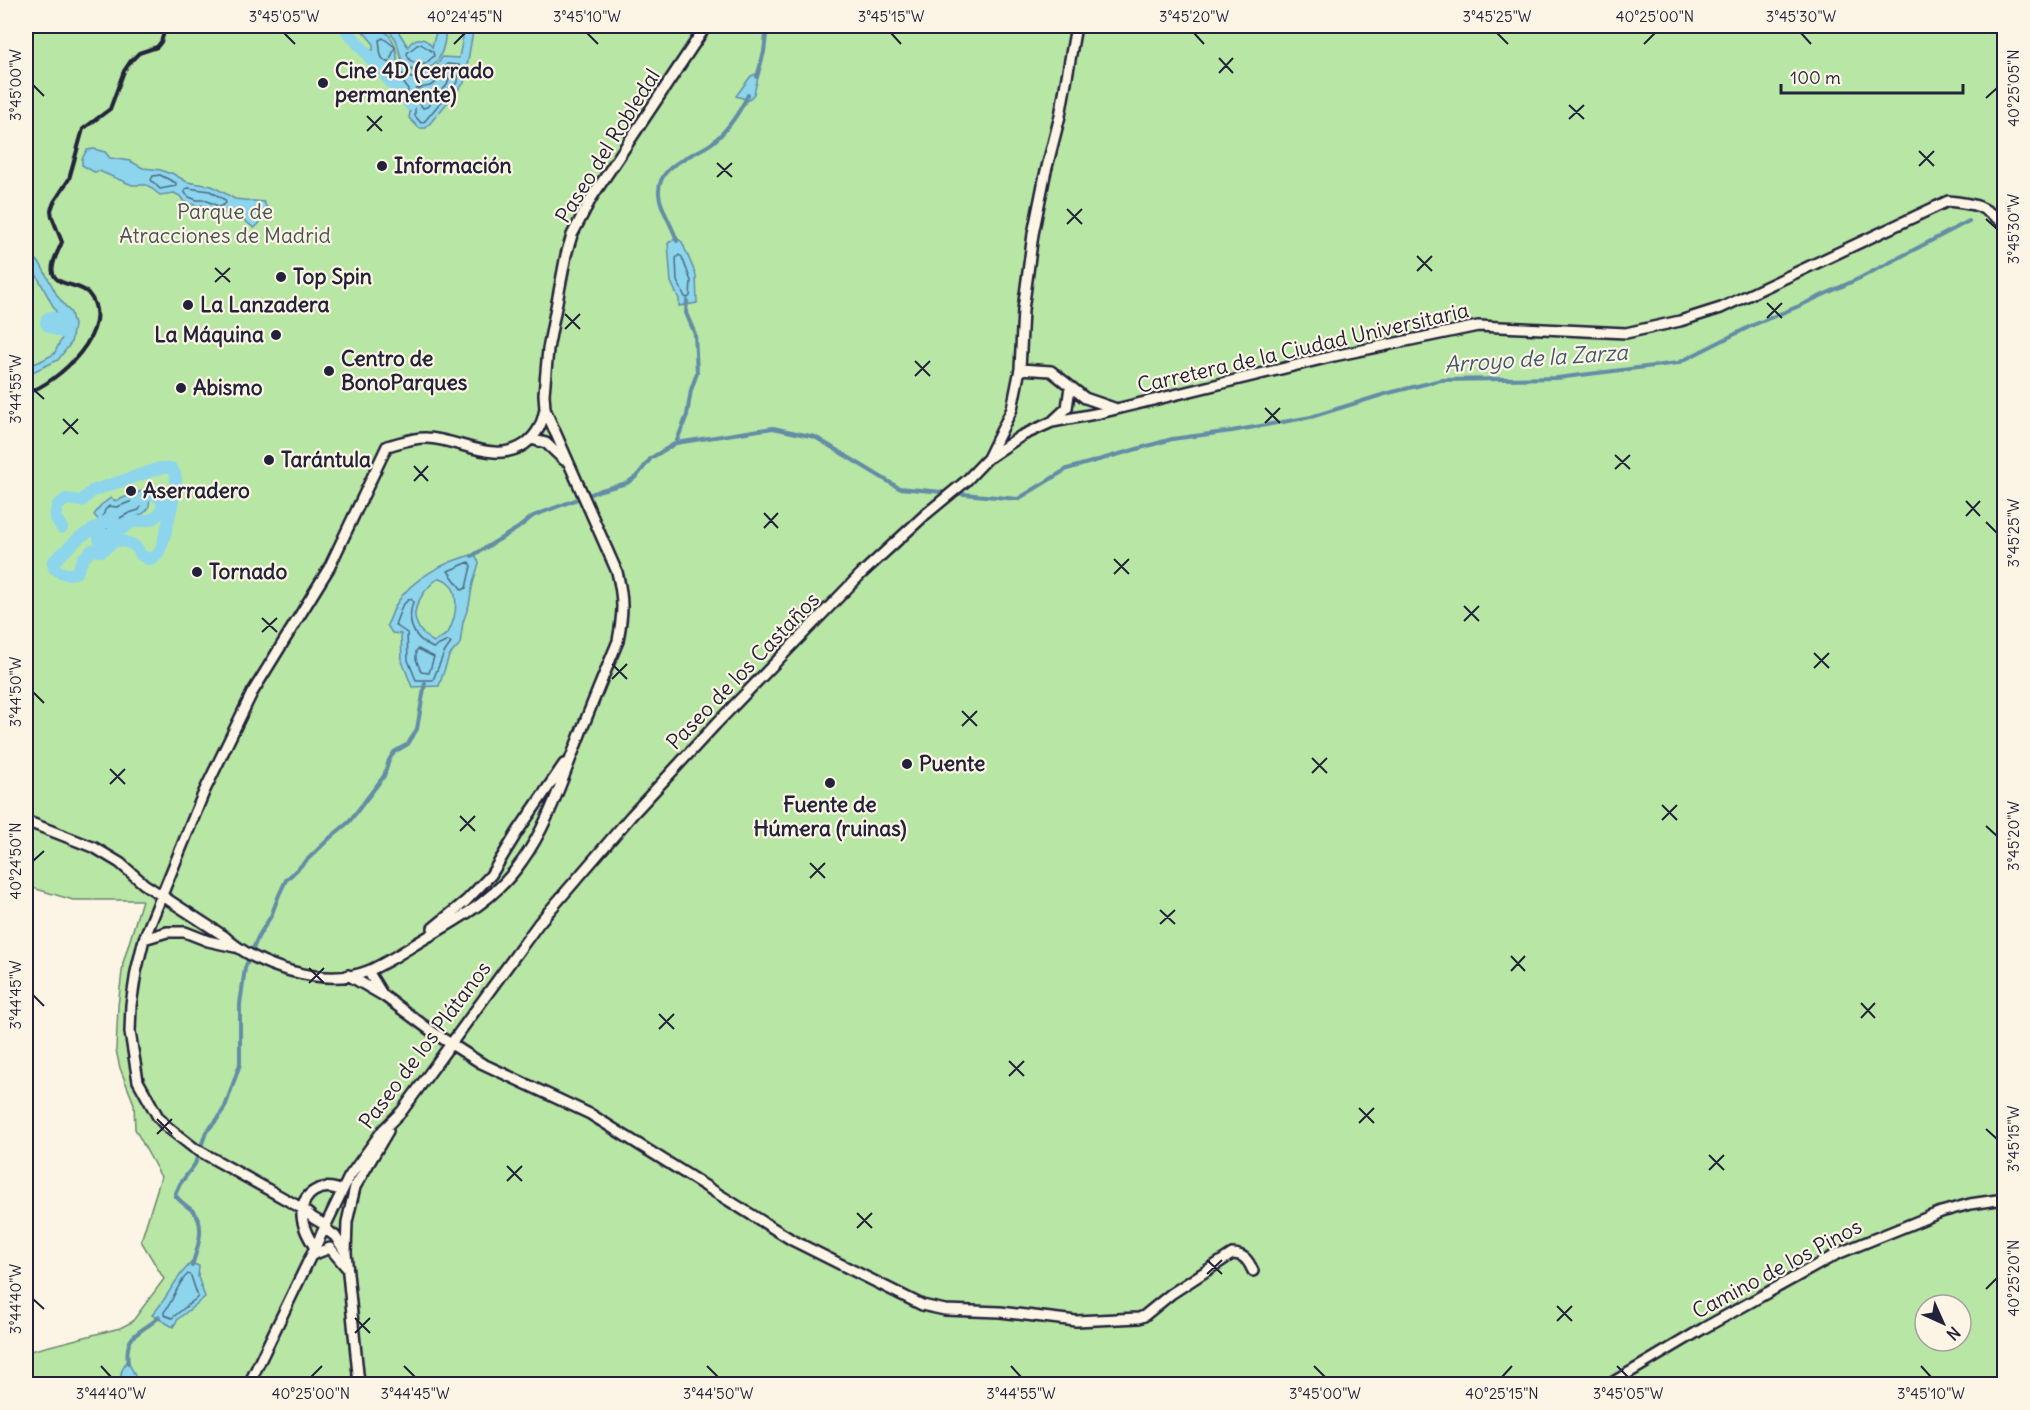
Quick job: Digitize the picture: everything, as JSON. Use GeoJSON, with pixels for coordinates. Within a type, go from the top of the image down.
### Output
{"type":"FeatureCollection","features":[{"type":"Feature","properties":{"kind":"street","name":"Paseo del Robledal"},"geometry":{"type":"LineString","coordinates":[[144,939],[167,932],[185,932],[296,972],[334,976],[368,971],[472,911],[506,882],[532,846],[548,814],[618,640],[622,617],[623,597],[617,573],[544,409],[548,349],[569,245],[592,197],[706,26]]}},
{"type":"Feature","properties":{"kind":"street"},"geometry":{"type":"LineString","coordinates":[[988,458],[1012,409],[1020,369],[1023,310],[1034,234],[1045,175],[1060,116],[1076,26]]}},
{"type":"Feature","properties":{"kind":"street","name":"Carretera de la Ciudad Universitaria"},"geometry":{"type":"LineString","coordinates":[[988,458],[1021,436],[1052,422],[1116,409],[1334,356],[1478,326],[1626,333],[1680,321],[1721,308],[1948,201],[1975,204],[1987,209],[2004,224]]}},
{"type":"Feature","properties":{"kind":"street"},"geometry":{"type":"LineString","coordinates":[[1020,369],[1051,371],[1085,398],[1116,409]]}},
{"type":"Feature","properties":{"kind":"street"},"geometry":{"type":"LineString","coordinates":[[1052,422],[1066,408],[1070,387]]}},
{"type":"Feature","properties":{"kind":"street"},"geometry":{"type":"LineString","coordinates":[[346,1252],[325,1226],[303,1209],[194,1148],[158,1117],[138,1081],[130,1032],[136,972],[144,939],[204,792],[252,693],[329,568],[387,446],[416,438],[428,438],[491,452],[507,451],[520,447],[531,439],[541,426],[544,409]]}},
{"type":"Feature","properties":{"kind":"street","name":"Paseo del Robledal"},"geometry":{"type":"LineString","coordinates":[[531,439],[546,443],[570,466]]}},
{"type":"Feature","properties":{"kind":"street","name":"Paseo de los Castaños"},"geometry":{"type":"LineString","coordinates":[[539,923],[631,816],[716,724],[861,574],[926,514],[966,481],[988,458]]}},
{"type":"Feature","properties":{"kind":"street","name":"Paseo del Robledal"},"geometry":{"type":"LineString","coordinates":[[405,949],[450,916],[491,875],[573,751]]}},
{"type":"Feature","properties":{"kind":"street","name":"Paseo del Robledal"},"geometry":{"type":"LineString","coordinates":[[26,821],[95,848],[120,863],[144,884],[224,936],[240,950]]}},
{"type":"Feature","properties":{"kind":"street","name":"Paseo de los Plátanos"},"geometry":{"type":"LineString","coordinates":[[342,1191],[372,1143],[402,1111],[539,923]]}},
{"type":"Feature","properties":{"kind":"street"},"geometry":{"type":"LineString","coordinates":[[368,971],[384,996]]}},
{"type":"Feature","properties":{"kind":"street"},"geometry":{"type":"LineString","coordinates":[[348,975],[384,996],[481,1063],[605,1122],[792,1240],[899,1295],[930,1307],[1076,1321],[1139,1318],[1232,1254],[1239,1254],[1249,1260],[1253,1271]]}},
{"type":"Feature","properties":{"kind":"street"},"geometry":{"type":"LineString","coordinates":[[359,1384],[346,1252],[347,1222],[352,1196],[362,1172],[402,1111]]}},
{"type":"Feature","properties":{"kind":"street"},"geometry":{"type":"LineString","coordinates":[[249,1384],[313,1252],[342,1191],[320,1187],[311,1194],[303,1209],[303,1223],[313,1252]]}},
{"type":"Feature","properties":{"kind":"street","name":"Camino de los Pinos"},"geometry":{"type":"LineString","coordinates":[[1611,1384],[1704,1328],[1837,1254],[1941,1212],[1970,1204],[2004,1199]]}},
{"type":"Feature","properties":{"kind":"street"},"geometry":{"type":"LineString","coordinates":[[313,1252],[330,1248],[348,1269]]}},
{"type":"Feature","properties":{"kind":"green space","name":"Parque de Atracciones de Madrid"},"geometry":{"type":"Polygon","coordinates":[[[26,26],[2004,26],[2004,1384],[26,1384],[26,1352],[120,1328],[132,1322],[164,1279],[141,1241],[161,1177],[135,1129],[134,1104],[120,1068],[116,1050],[123,963],[142,900],[73,900],[26,886],[26,26]]]}},
{"type":"Feature","properties":{"kind":"water"},"geometry":{"type":"Polygon","coordinates":[[[338,26],[348,26],[362,43],[357,47],[338,26]]]}},
{"type":"Feature","properties":{"kind":"water"},"geometry":{"type":"Polygon","coordinates":[[[368,26],[375,26],[386,32],[396,48],[397,61],[409,70],[421,73],[433,69],[442,57],[459,58],[465,26],[474,26],[464,83],[426,128],[419,128],[409,118],[410,112],[398,96],[402,92],[369,51],[373,50],[373,43],[362,30],[368,26]]]}},
{"type":"Feature","properties":{"kind":"water"},"geometry":{"type":"Polygon","coordinates":[[[384,26],[395,26],[408,47],[416,39],[423,39],[432,47],[436,32],[435,26],[444,26],[444,42],[439,58],[432,66],[423,70],[408,67],[401,58],[396,40],[384,26]]]}},
{"type":"Feature","properties":{"kind":"water"},"geometry":{"type":"Polygon","coordinates":[[[759,73],[754,94],[749,100],[736,96],[751,76],[759,73]]]}},
{"type":"Feature","properties":{"kind":"water"},"geometry":{"type":"Polygon","coordinates":[[[87,150],[105,152],[110,158],[130,161],[143,168],[172,173],[187,182],[212,186],[235,199],[264,202],[267,208],[264,216],[254,228],[226,210],[224,214],[211,211],[202,205],[184,202],[174,193],[160,195],[147,185],[132,185],[99,171],[94,172],[82,165],[82,159],[87,150]]]}},
{"type":"Feature","properties":{"kind":"water"},"geometry":{"type":"Polygon","coordinates":[[[677,238],[682,242],[696,275],[697,303],[679,306],[679,299],[671,282],[668,243],[677,238]]]}},
{"type":"Feature","properties":{"kind":"water"},"geometry":{"type":"Polygon","coordinates":[[[26,248],[41,265],[58,297],[71,313],[74,325],[71,343],[58,360],[26,375],[26,366],[54,354],[62,338],[62,323],[37,276],[26,262],[26,248]]]}},
{"type":"Feature","properties":{"kind":"water"},"geometry":{"type":"Polygon","coordinates":[[[148,491],[148,509],[109,531],[94,515],[101,505],[111,498],[115,501],[148,491]]]}},
{"type":"Feature","properties":{"kind":"water"},"geometry":{"type":"Polygon","coordinates":[[[475,554],[479,563],[463,622],[460,644],[449,656],[439,686],[412,687],[402,661],[401,634],[392,633],[387,625],[397,603],[412,585],[432,571],[475,554]],[[439,578],[429,586],[420,598],[415,611],[420,630],[434,642],[448,633],[454,617],[456,600],[451,586],[439,578]]]}},
{"type":"Feature","properties":{"kind":"water"},"geometry":{"type":"Polygon","coordinates":[[[191,1263],[199,1266],[198,1277],[205,1297],[178,1319],[173,1327],[152,1315],[191,1263]]]}},
{"type":"Feature","properties":{"kind":"water"},"geometry":{"type":"Polygon","coordinates":[[[127,1359],[135,1376],[132,1381],[121,1381],[121,1373],[127,1359]]]}},
{"type":"Feature","properties":{"kind":"waterway"},"geometry":{"type":"LineString","coordinates":[[343,26],[410,105]]}},
{"type":"Feature","properties":{"kind":"waterway"},"geometry":{"type":"LineString","coordinates":[[757,77],[764,52],[767,26]]}},
{"type":"Feature","properties":{"kind":"waterway"},"geometry":{"type":"LineString","coordinates":[[677,241],[660,200],[660,184],[664,175],[678,162],[718,138],[733,121],[748,95]]}},
{"type":"Feature","properties":{"kind":"waterway","name":"Arroyo de la Zarza"},"geometry":{"type":"LineString","coordinates":[[1999,203],[2004,200]]}},
{"type":"Feature","properties":{"kind":"waterway","name":"Arroyo de la Zarza"},"geometry":{"type":"LineString","coordinates":[[676,443],[773,428],[815,437],[899,488],[1018,499],[1067,469],[1172,439],[1311,417],[1385,394],[1441,380],[1557,378],[1678,363],[1753,325],[1860,278],[1969,221]]}},
{"type":"Feature","properties":{"kind":"waterway"},"geometry":{"type":"LineString","coordinates":[[472,556],[518,528],[533,516],[601,490],[627,483],[637,476],[651,458],[676,443],[687,415],[691,390],[697,373],[695,334],[686,313],[687,301]]}},
{"type":"Feature","properties":{"kind":"waterway"},"geometry":{"type":"LineString","coordinates":[[51,322],[62,327]]}},
{"type":"Feature","properties":{"kind":"waterway","name":"Aserradero"},"geometry":{"type":"LineString","coordinates":[[62,528],[55,517],[57,506],[66,499],[82,501],[92,491],[160,468],[172,469],[176,479],[174,496],[160,551],[156,556],[148,559],[131,544],[116,540],[102,551],[92,550],[83,559],[77,572],[65,574],[54,568],[53,562],[80,537],[114,517]]}},
{"type":"Feature","properties":{"kind":"waterway","name":"Aserradero"},"geometry":{"type":"LineString","coordinates":[[99,539],[132,523],[153,518],[159,513],[163,502],[155,494],[146,496],[137,502]]}},
{"type":"Feature","properties":{"kind":"waterway"},"geometry":{"type":"LineString","coordinates":[[192,1266],[200,1237],[199,1223],[193,1211],[175,1195],[195,1164],[206,1132],[225,1107],[240,1064],[240,1004],[245,968],[286,880],[349,822],[384,776],[394,752],[408,744],[417,729],[425,683]]}},
{"type":"Feature","properties":{"kind":"waterway"},"geometry":{"type":"LineString","coordinates":[[128,1363],[127,1353],[131,1339],[159,1317]]}},
{"type":"Feature","properties":{"kind":"railway"},"geometry":{"type":"LineString","coordinates":[[26,393],[39,388],[67,367],[90,338],[96,322],[96,307],[88,293],[59,281],[53,273],[54,261],[62,242],[52,217],[51,210],[54,202],[69,179],[83,129],[110,109],[124,71],[130,62],[139,53],[157,47],[166,26]]}},
{"type":"Feature","properties":{"kind":"place","name":"Cine 4D (cerrado permanente)"},"geometry":{"type":"Point","coordinates":[323,83]}},
{"type":"Feature","properties":{"kind":"place","name":"Información"},"geometry":{"type":"Point","coordinates":[382,166]}},
{"type":"Feature","properties":{"kind":"place","name":"Top Spin"},"geometry":{"type":"Point","coordinates":[281,277]}},
{"type":"Feature","properties":{"kind":"place","name":"La Lanzadera"},"geometry":{"type":"Point","coordinates":[188,305]}},
{"type":"Feature","properties":{"kind":"place","name":"La Máquina"},"geometry":{"type":"Point","coordinates":[276,335]}},
{"type":"Feature","properties":{"kind":"place","name":"Centro de BonoParques"},"geometry":{"type":"Point","coordinates":[329,371]}},
{"type":"Feature","properties":{"kind":"place","name":"Abismo"},"geometry":{"type":"Point","coordinates":[181,388]}},
{"type":"Feature","properties":{"kind":"place","name":"Tarántula"},"geometry":{"type":"Point","coordinates":[269,460]}},
{"type":"Feature","properties":{"kind":"place","name":"Aserradero"},"geometry":{"type":"Point","coordinates":[131,491]}},
{"type":"Feature","properties":{"kind":"place","name":"Tornado"},"geometry":{"type":"Point","coordinates":[197,572]}},
{"type":"Feature","properties":{"kind":"place","name":"Puente"},"geometry":{"type":"Point","coordinates":[907,764]}},
{"type":"Feature","properties":{"kind":"place","name":"Fuente de Húmera (ruinas)"},"geometry":{"type":"Point","coordinates":[830,783]}}]}
